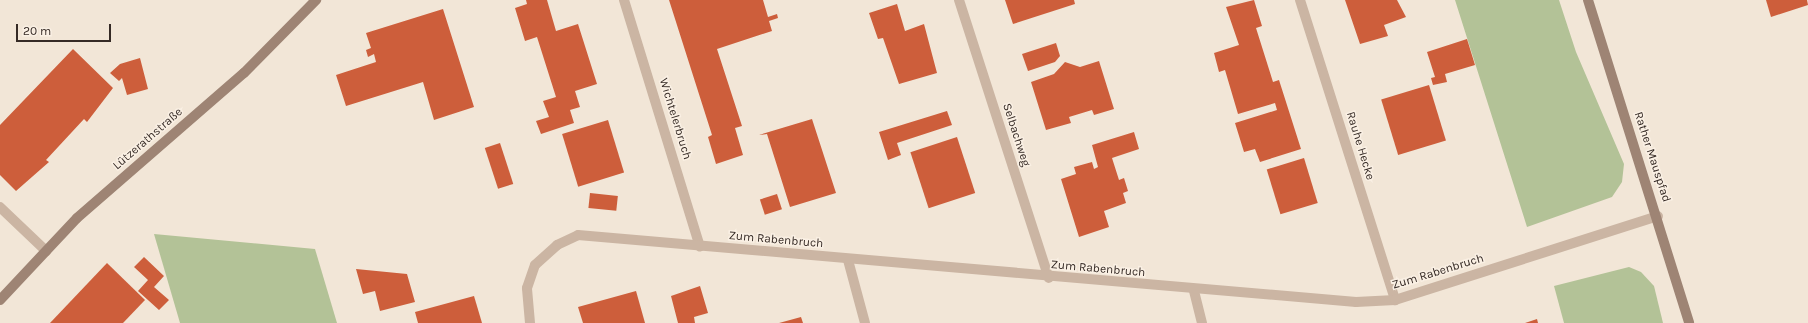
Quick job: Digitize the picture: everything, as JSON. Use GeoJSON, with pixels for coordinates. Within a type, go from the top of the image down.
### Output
{"type":"FeatureCollection","features":[{"type":"Feature","properties":{"kind":"street","name":"Lützerathstraße"},"geometry":{"type":"LineString","coordinates":[[0,300],[77,218],[244,73],[316,0]]}},
{"type":"Feature","properties":{"kind":"street","name":"Wichtelerbruch"},"geometry":{"type":"LineString","coordinates":[[624,0],[700,247]]}},
{"type":"Feature","properties":{"kind":"street","name":"Selbachweg"},"geometry":{"type":"LineString","coordinates":[[959,0],[1049,278]]}},
{"type":"Feature","properties":{"kind":"street","name":"Rauhe Hecke"},"geometry":{"type":"LineString","coordinates":[[1300,0],[1395,300]]}},
{"type":"Feature","properties":{"kind":"street","name":"Rather Mauspfad"},"geometry":{"type":"LineString","coordinates":[[1588,0],[1658,216],[1690,323]]}},
{"type":"Feature","properties":{"kind":"street"},"geometry":{"type":"LineString","coordinates":[[0,207],[46,251]]}},
{"type":"Feature","properties":{"kind":"street","name":"Zum Rabenbruch"},"geometry":{"type":"LineString","coordinates":[[530,323],[527,288],[535,265],[557,245],[578,236],[1194,291],[1356,302],[1395,300],[1658,216]]}},
{"type":"Feature","properties":{"kind":"street"},"geometry":{"type":"LineString","coordinates":[[848,260],[865,323]]}},
{"type":"Feature","properties":{"kind":"street"},"geometry":{"type":"LineString","coordinates":[[1194,291],[1202,323]]}},
{"type":"Feature","properties":{"kind":"green space"},"geometry":{"type":"Polygon","coordinates":[[[1455,0],[1559,0],[1576,52],[1624,164],[1622,182],[1612,197],[1527,227],[1455,0]]]}},
{"type":"Feature","properties":{"kind":"green space"},"geometry":{"type":"Polygon","coordinates":[[[154,234],[315,249],[337,323],[180,323],[154,234]]]}},
{"type":"Feature","properties":{"kind":"green space"},"geometry":{"type":"Polygon","coordinates":[[[1629,267],[1641,272],[1654,286],[1663,323],[1564,323],[1554,286],[1629,267]]]}},
{"type":"Feature","properties":{"kind":"building"},"geometry":{"type":"Polygon","coordinates":[[[526,0],[547,0],[556,31],[578,24],[597,84],[575,91],[580,107],[570,110],[574,123],[541,134],[536,121],[549,117],[543,101],[556,97],[537,37],[525,41],[515,8],[527,4],[526,0]]]}},
{"type":"Feature","properties":{"kind":"building"},"geometry":{"type":"Polygon","coordinates":[[[669,0],[763,0],[768,17],[777,14],[778,18],[769,21],[772,31],[717,49],[742,126],[735,128],[743,155],[716,164],[708,137],[712,135],[669,0]]]}},
{"type":"Feature","properties":{"kind":"building"},"geometry":{"type":"Polygon","coordinates":[[[1005,0],[1074,0],[1075,4],[1013,24],[1005,0]]]}},
{"type":"Feature","properties":{"kind":"building"},"geometry":{"type":"Polygon","coordinates":[[[1254,0],[1262,26],[1256,28],[1273,82],[1279,80],[1301,149],[1260,162],[1255,149],[1244,152],[1235,123],[1277,110],[1275,103],[1238,114],[1225,70],[1219,72],[1214,53],[1239,45],[1226,7],[1254,0]]]}},
{"type":"Feature","properties":{"kind":"building"},"geometry":{"type":"Polygon","coordinates":[[[1345,0],[1397,0],[1406,17],[1384,25],[1388,36],[1360,44],[1345,0]]]}},
{"type":"Feature","properties":{"kind":"building"},"geometry":{"type":"Polygon","coordinates":[[[1766,0],[1807,0],[1808,5],[1771,17],[1766,0]]]}},
{"type":"Feature","properties":{"kind":"building"},"geometry":{"type":"Polygon","coordinates":[[[897,4],[905,31],[924,24],[937,73],[899,84],[883,38],[878,39],[869,13],[897,4]]]}},
{"type":"Feature","properties":{"kind":"building"},"geometry":{"type":"Polygon","coordinates":[[[443,9],[474,107],[434,120],[423,82],[346,106],[336,75],[376,62],[374,54],[368,57],[366,50],[371,48],[366,33],[443,9]]]}},
{"type":"Feature","properties":{"kind":"building"},"geometry":{"type":"Polygon","coordinates":[[[1467,39],[1475,65],[1445,74],[1447,82],[1433,85],[1431,78],[1435,77],[1427,52],[1467,39]]]}},
{"type":"Feature","properties":{"kind":"building"},"geometry":{"type":"Polygon","coordinates":[[[1056,43],[1060,56],[1055,62],[1028,71],[1022,54],[1056,43]]]}},
{"type":"Feature","properties":{"kind":"building"},"geometry":{"type":"Polygon","coordinates":[[[73,49],[113,88],[87,122],[84,119],[46,160],[49,162],[16,191],[0,175],[0,125],[73,49]]]}},
{"type":"Feature","properties":{"kind":"building"},"geometry":{"type":"Polygon","coordinates":[[[140,58],[148,89],[127,95],[122,78],[119,81],[110,73],[120,64],[140,58]]]}},
{"type":"Feature","properties":{"kind":"building"},"geometry":{"type":"Polygon","coordinates":[[[1099,61],[1114,109],[1094,115],[1092,110],[1069,117],[1071,123],[1046,130],[1031,82],[1054,74],[1065,62],[1080,67],[1099,61]]]}},
{"type":"Feature","properties":{"kind":"building"},"geometry":{"type":"Polygon","coordinates":[[[1429,85],[1446,140],[1398,155],[1381,100],[1429,85]]]}},
{"type":"Feature","properties":{"kind":"building"},"geometry":{"type":"Polygon","coordinates":[[[947,111],[952,125],[897,143],[901,155],[888,160],[879,132],[947,111]]]}},
{"type":"Feature","properties":{"kind":"building"},"geometry":{"type":"Polygon","coordinates":[[[812,119],[836,193],[790,207],[767,134],[759,135],[812,119]]]}},
{"type":"Feature","properties":{"kind":"building"},"geometry":{"type":"Polygon","coordinates":[[[608,120],[624,173],[578,187],[562,134],[608,120]]]}},
{"type":"Feature","properties":{"kind":"building"},"geometry":{"type":"Polygon","coordinates":[[[1134,132],[1139,149],[1112,158],[1119,180],[1124,178],[1128,191],[1123,193],[1126,203],[1104,211],[1109,227],[1079,237],[1061,179],[1076,174],[1074,167],[1092,162],[1094,169],[1098,167],[1092,145],[1134,132]]]}},
{"type":"Feature","properties":{"kind":"building"},"geometry":{"type":"Polygon","coordinates":[[[957,137],[975,193],[929,208],[910,152],[957,137]]]}},
{"type":"Feature","properties":{"kind":"building"},"geometry":{"type":"Polygon","coordinates":[[[500,143],[513,184],[498,189],[485,148],[500,143]]]}},
{"type":"Feature","properties":{"kind":"building"},"geometry":{"type":"Polygon","coordinates":[[[1304,158],[1318,203],[1280,214],[1267,169],[1304,158]]]}},
{"type":"Feature","properties":{"kind":"building"},"geometry":{"type":"Polygon","coordinates":[[[590,193],[618,196],[616,211],[588,208],[590,193]]]}},
{"type":"Feature","properties":{"kind":"building"},"geometry":{"type":"Polygon","coordinates":[[[777,194],[782,209],[765,215],[760,200],[777,194]]]}},
{"type":"Feature","properties":{"kind":"building"},"geometry":{"type":"Polygon","coordinates":[[[144,257],[164,276],[154,287],[169,300],[159,310],[138,291],[148,280],[134,267],[144,257]]]}},
{"type":"Feature","properties":{"kind":"building"},"geometry":{"type":"Polygon","coordinates":[[[107,263],[145,300],[123,323],[50,323],[107,263]]]}},
{"type":"Feature","properties":{"kind":"building"},"geometry":{"type":"Polygon","coordinates":[[[356,269],[407,274],[415,302],[380,311],[375,291],[363,294],[356,269]]]}},
{"type":"Feature","properties":{"kind":"building"},"geometry":{"type":"Polygon","coordinates":[[[700,286],[708,313],[694,317],[695,323],[678,323],[671,296],[700,286]]]}},
{"type":"Feature","properties":{"kind":"building"},"geometry":{"type":"Polygon","coordinates":[[[636,291],[645,323],[583,323],[578,307],[636,291]]]}},
{"type":"Feature","properties":{"kind":"building"},"geometry":{"type":"Polygon","coordinates":[[[474,296],[482,323],[418,323],[415,312],[474,296]]]}},
{"type":"Feature","properties":{"kind":"building"},"geometry":{"type":"Polygon","coordinates":[[[801,317],[803,323],[779,323],[801,317]]]}},
{"type":"Feature","properties":{"kind":"building"},"geometry":{"type":"Polygon","coordinates":[[[1537,319],[1538,323],[1525,323],[1537,319]]]}}]}
